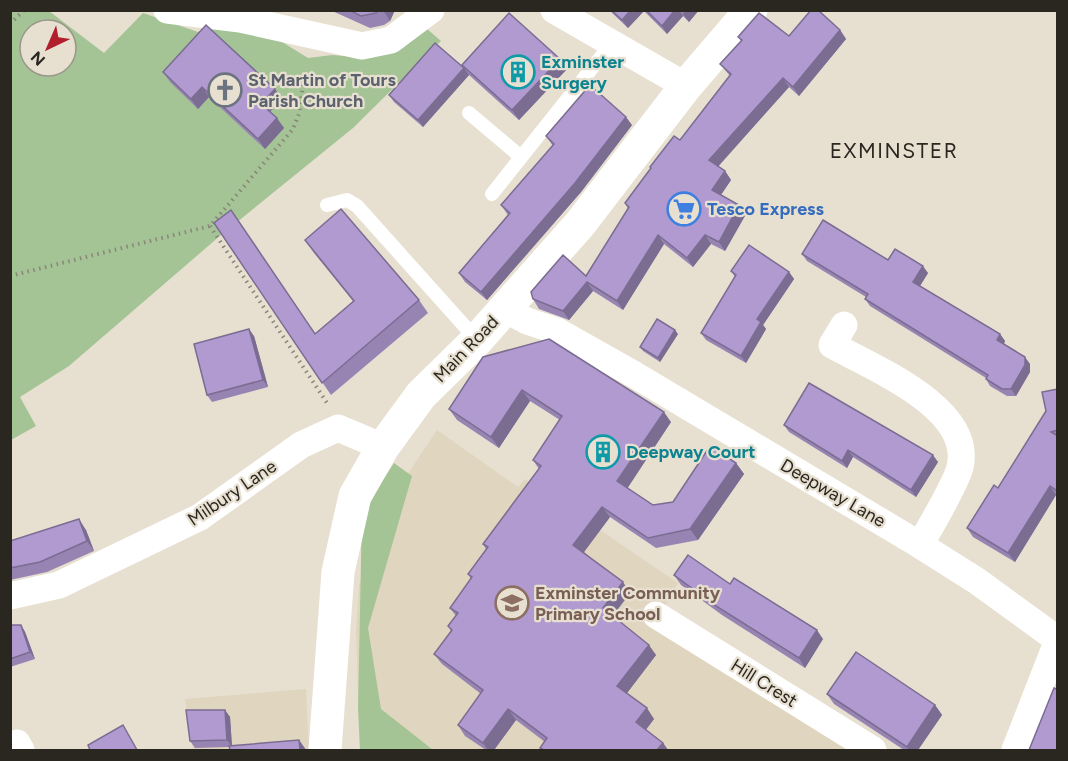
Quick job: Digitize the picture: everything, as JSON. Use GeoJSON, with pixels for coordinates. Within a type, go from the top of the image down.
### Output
{"type":"FeatureCollection","features":[{"type":"Feature","properties":{"kind":"street"},"geometry":{"type":"LineString","coordinates":[[167,10],[180,14],[240,18],[362,46],[391,40],[431,10]]}},
{"type":"Feature","properties":{"kind":"street"},"geometry":{"type":"LineString","coordinates":[[554,10],[687,86]]}},
{"type":"Feature","properties":{"kind":"street","name":"Main Road"},"geometry":{"type":"LineString","coordinates":[[325,750],[339,572],[355,496],[383,447],[421,395],[477,340],[580,224],[687,86],[751,10]]}},
{"type":"Feature","properties":{"kind":"street","name":"Deepway Lane"},"geometry":{"type":"LineString","coordinates":[[505,309],[527,321],[557,331],[625,369],[920,544],[977,581],[1058,640]]}},
{"type":"Feature","properties":{"kind":"street"},"geometry":{"type":"LineString","coordinates":[[832,344],[934,403],[957,431],[961,466],[920,544]]}},
{"type":"Feature","properties":{"kind":"street"},"geometry":{"type":"LineString","coordinates":[[338,428],[383,447]]}},
{"type":"Feature","properties":{"kind":"street","name":"Milbury Lane"},"geometry":{"type":"LineString","coordinates":[[10,596],[59,585],[200,517],[301,445],[338,428]]}},
{"type":"Feature","properties":{"kind":"street","name":"Hill Crest"},"geometry":{"type":"LineString","coordinates":[[656,615],[873,750]]}},
{"type":"Feature","properties":{"kind":"street"},"geometry":{"type":"LineString","coordinates":[[1015,750],[1058,640]]}},
{"type":"Feature","properties":{"kind":"lane"},"geometry":{"type":"LineString","coordinates":[[492,194],[612,43]]}},
{"type":"Feature","properties":{"kind":"lane"},"geometry":{"type":"LineString","coordinates":[[469,113],[521,157]]}},
{"type":"Feature","properties":{"kind":"lane"},"geometry":{"type":"LineString","coordinates":[[327,205],[346,200],[357,206],[477,340]]}},
{"type":"Feature","properties":{"kind":"path"},"geometry":{"type":"LineString","coordinates":[[10,24],[24,10]]}},
{"type":"Feature","properties":{"kind":"path"},"geometry":{"type":"LineString","coordinates":[[10,276],[210,226],[293,129],[299,114],[303,85]]}},
{"type":"Feature","properties":{"kind":"path"},"geometry":{"type":"LineString","coordinates":[[210,226],[331,409],[338,428]]}},
{"type":"Feature","properties":{"kind":"shaded area","name":"Exminster Community Primary School"},"geometry":{"type":"Polygon","coordinates":[[[437,430],[518,487],[525,479],[678,583],[656,621],[853,750],[360,750],[356,632],[359,585],[399,487],[437,430]]]}},
{"type":"Feature","properties":{"kind":"shaded area"},"geometry":{"type":"Polygon","coordinates":[[[306,689],[309,750],[193,750],[185,699],[306,689]]]}},
{"type":"Feature","properties":{"kind":"green space"},"geometry":{"type":"Polygon","coordinates":[[[11,11],[49,11],[58,18],[18,18],[18,78],[78,78],[78,33],[104,53],[143,13],[198,32],[207,28],[271,35],[308,58],[332,55],[369,58],[387,53],[426,28],[441,41],[353,128],[221,235],[69,366],[20,397],[36,426],[11,440],[11,11]]]}},
{"type":"Feature","properties":{"kind":"green space"},"geometry":{"type":"Polygon","coordinates":[[[394,463],[412,476],[368,628],[381,709],[433,750],[360,750],[358,708],[362,512],[394,463]]]}},
{"type":"Feature","properties":{"kind":"building"},"geometry":{"type":"Polygon","coordinates":[[[349,10],[378,10],[376,13],[361,16],[349,10]]]}},
{"type":"Feature","properties":{"kind":"building"},"geometry":{"type":"Polygon","coordinates":[[[611,10],[631,10],[622,20],[611,10]]]}},
{"type":"Feature","properties":{"kind":"building"},"geometry":{"type":"Polygon","coordinates":[[[646,10],[675,10],[662,26],[646,10]]]}},
{"type":"Feature","properties":{"kind":"building"},"geometry":{"type":"Polygon","coordinates":[[[811,10],[818,10],[840,30],[793,87],[783,78],[709,160],[725,171],[712,190],[739,205],[719,242],[705,235],[687,258],[658,235],[617,301],[587,282],[563,311],[533,299],[531,292],[563,255],[586,276],[629,207],[625,203],[650,167],[674,136],[680,140],[731,74],[720,64],[742,40],[738,37],[759,13],[789,36],[811,10]]]}},
{"type":"Feature","properties":{"kind":"building","name":"Exminster Surgery"},"geometry":{"type":"Polygon","coordinates":[[[509,13],[560,59],[512,110],[462,65],[509,13]]]}},
{"type":"Feature","properties":{"kind":"building","name":"St Martin of Tours Parish Church"},"geometry":{"type":"Polygon","coordinates":[[[206,25],[275,89],[261,104],[277,118],[258,139],[202,87],[191,99],[163,72],[206,25]]]}},
{"type":"Feature","properties":{"kind":"building"},"geometry":{"type":"Polygon","coordinates":[[[435,43],[464,68],[418,120],[389,95],[435,43]]]}},
{"type":"Feature","properties":{"kind":"building"},"geometry":{"type":"Polygon","coordinates":[[[590,85],[626,117],[575,183],[481,292],[459,273],[510,213],[501,205],[554,144],[546,136],[590,85]]]}},
{"type":"Feature","properties":{"kind":"building"},"geometry":{"type":"Polygon","coordinates":[[[341,209],[419,300],[322,383],[214,223],[231,210],[315,334],[354,301],[305,240],[341,209]]]}},
{"type":"Feature","properties":{"kind":"building"},"geometry":{"type":"Polygon","coordinates":[[[823,220],[888,260],[895,249],[923,266],[913,282],[1000,334],[997,340],[1025,357],[1025,365],[1011,389],[1002,389],[986,379],[988,375],[865,299],[868,294],[802,254],[823,220]]]}},
{"type":"Feature","properties":{"kind":"building"},"geometry":{"type":"Polygon","coordinates":[[[749,245],[789,272],[757,319],[761,322],[741,356],[701,333],[736,275],[731,271],[749,245]]]}},
{"type":"Feature","properties":{"kind":"building"},"geometry":{"type":"Polygon","coordinates":[[[657,319],[675,330],[658,358],[640,347],[657,319]]]}},
{"type":"Feature","properties":{"kind":"building"},"geometry":{"type":"Polygon","coordinates":[[[249,329],[263,380],[207,395],[194,344],[249,329]]]}},
{"type":"Feature","properties":{"kind":"building"},"geometry":{"type":"Polygon","coordinates":[[[549,339],[664,412],[617,481],[653,505],[673,502],[710,446],[736,463],[690,529],[648,538],[602,507],[573,545],[623,582],[603,608],[649,645],[617,686],[647,708],[636,722],[663,743],[657,750],[544,750],[540,748],[547,738],[508,709],[483,743],[458,725],[483,690],[434,654],[452,630],[448,626],[458,613],[450,608],[472,577],[468,574],[488,547],[483,544],[541,466],[533,460],[562,416],[522,390],[491,437],[449,409],[483,357],[549,339]]]}},
{"type":"Feature","properties":{"kind":"building"},"geometry":{"type":"Polygon","coordinates":[[[809,383],[933,455],[911,490],[848,450],[842,461],[784,425],[809,383]]]}},
{"type":"Feature","properties":{"kind":"building"},"geometry":{"type":"Polygon","coordinates":[[[1058,389],[1058,430],[1051,432],[1058,436],[1058,488],[1056,490],[1050,486],[1008,553],[967,528],[994,485],[998,488],[1046,411],[1042,392],[1058,389]]]}},
{"type":"Feature","properties":{"kind":"building"},"geometry":{"type":"Polygon","coordinates":[[[79,519],[87,541],[40,562],[10,568],[10,541],[79,519]]]}},
{"type":"Feature","properties":{"kind":"building"},"geometry":{"type":"Polygon","coordinates":[[[688,555],[730,584],[734,578],[817,630],[799,658],[716,606],[674,575],[688,555]]]}},
{"type":"Feature","properties":{"kind":"building"},"geometry":{"type":"Polygon","coordinates":[[[10,625],[21,625],[30,652],[10,659],[10,625]]]}},
{"type":"Feature","properties":{"kind":"building"},"geometry":{"type":"Polygon","coordinates":[[[856,652],[935,705],[907,747],[827,694],[856,652]]]}},
{"type":"Feature","properties":{"kind":"building"},"geometry":{"type":"Polygon","coordinates":[[[1054,688],[1058,690],[1058,750],[1029,750],[1054,688]]]}},
{"type":"Feature","properties":{"kind":"building"},"geometry":{"type":"Polygon","coordinates":[[[186,710],[225,710],[227,740],[190,741],[186,710]]]}},
{"type":"Feature","properties":{"kind":"building"},"geometry":{"type":"Polygon","coordinates":[[[123,725],[137,750],[90,750],[88,745],[123,725]]]}},
{"type":"Feature","properties":{"kind":"building"},"geometry":{"type":"Polygon","coordinates":[[[299,740],[300,750],[230,750],[229,746],[299,740]]]}},
{"type":"Feature","properties":{"kind":"place","name":"Exminster Surgery"},"geometry":{"type":"Point","coordinates":[518,72]}},
{"type":"Feature","properties":{"kind":"place","name":"St Martin of Tours Parish Church"},"geometry":{"type":"Point","coordinates":[225,90]}},
{"type":"Feature","properties":{"kind":"place","name":"Tesco Express"},"geometry":{"type":"Point","coordinates":[684,209]}},
{"type":"Feature","properties":{"kind":"place","name":"Deepway Court"},"geometry":{"type":"Point","coordinates":[603,452]}},
{"type":"Feature","properties":{"kind":"place","name":"Exminster Community Primary School"},"geometry":{"type":"Point","coordinates":[512,603]}},
{"type":"Feature","properties":{"kind":"district","name":"EXMINSTER"},"geometry":{"type":"Point","coordinates":[894,151]}}]}
